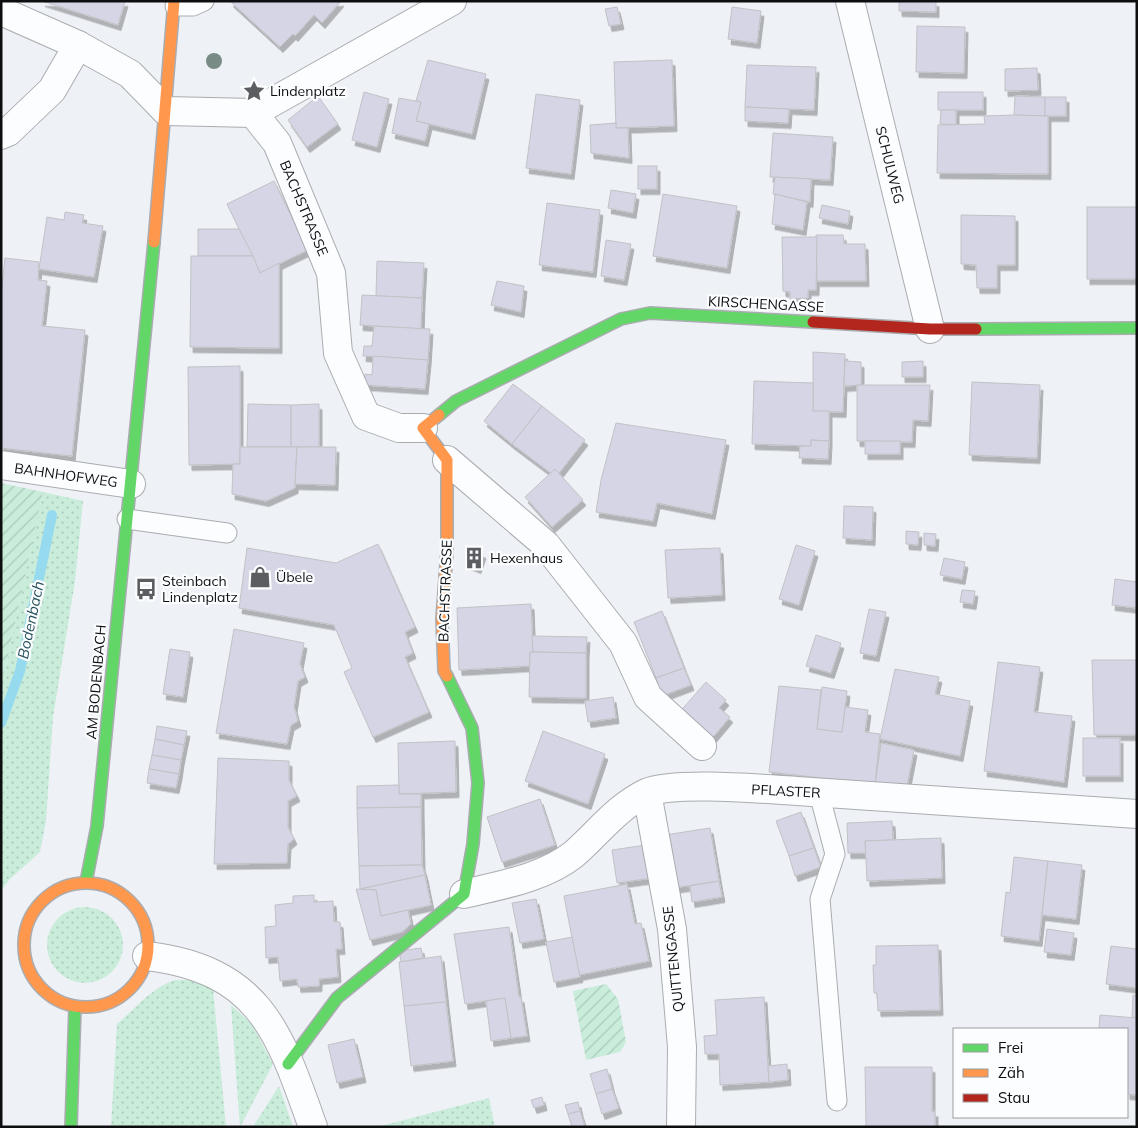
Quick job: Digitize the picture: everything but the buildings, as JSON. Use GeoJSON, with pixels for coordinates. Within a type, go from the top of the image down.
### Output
{"type":"FeatureCollection","features":[{"type":"Feature","properties":{"kind":"street"},"geometry":{"type":"LineString","coordinates":[[1,11],[78,44],[130,74],[166,111],[253,113],[452,1]]}},
{"type":"Feature","properties":{"kind":"street","name":"SCHULWEG"},"geometry":{"type":"LineString","coordinates":[[850,1],[930,329]]}},
{"type":"Feature","properties":{"kind":"street"},"geometry":{"type":"LineString","coordinates":[[131,484],[175,4]]}},
{"type":"Feature","properties":{"kind":"street"},"geometry":{"type":"LineString","coordinates":[[1,135],[8,132],[52,90],[78,44]]}},
{"type":"Feature","properties":{"kind":"street","name":"BACHSTRASSE"},"geometry":{"type":"LineString","coordinates":[[253,113],[277,144],[331,273],[338,353],[366,416],[399,428],[423,428]]}},
{"type":"Feature","properties":{"kind":"street","name":"KIRSCHENGASSE"},"geometry":{"type":"LineString","coordinates":[[423,428],[456,401],[620,319],[650,313],[930,329],[1137,328]]}},
{"type":"Feature","properties":{"kind":"street"},"geometry":{"type":"LineString","coordinates":[[423,428],[447,460],[546,545],[623,643],[648,697],[702,746]]}},
{"type":"Feature","properties":{"kind":"street","name":"BACHSTRASSE"},"geometry":{"type":"LineString","coordinates":[[447,460],[447,551],[442,619],[444,671],[472,728],[478,783],[473,844],[464,894]]}},
{"type":"Feature","properties":{"kind":"street","name":"BAHNHOFWEG"},"geometry":{"type":"LineString","coordinates":[[1,465],[131,484]]}},
{"type":"Feature","properties":{"kind":"street","name":"AM BODENBACH"},"geometry":{"type":"LineString","coordinates":[[86,882],[97,826],[131,484]]}},
{"type":"Feature","properties":{"kind":"street","name":"PFLASTER"},"geometry":{"type":"LineString","coordinates":[[464,894],[514,882],[548,869],[573,854],[613,816],[647,793],[682,787],[819,793],[1137,814]]}},
{"type":"Feature","properties":{"kind":"street","name":"QUITTENGASSE"},"geometry":{"type":"LineString","coordinates":[[647,793],[672,929],[682,1047],[681,1127]]}},
{"type":"Feature","properties":{"kind":"street"},"geometry":{"type":"LineString","coordinates":[[86,882],[104,885],[120,893],[134,905],[146,929],[148,938],[147,956],[141,975],[130,991],[113,1002],[104,1005],[75,1007],[56,1000],[39,988],[28,970],[23,950],[25,930],[33,911],[42,901],[66,886],[86,882]]}},
{"type":"Feature","properties":{"kind":"street"},"geometry":{"type":"LineString","coordinates":[[288,1064],[337,998],[464,894]]}},
{"type":"Feature","properties":{"kind":"street"},"geometry":{"type":"LineString","coordinates":[[147,956],[172,959],[212,972],[236,986],[268,1020],[313,1127]]}},
{"type":"Feature","properties":{"kind":"street"},"geometry":{"type":"LineString","coordinates":[[71,1127],[75,1007]]}},
{"type":"Feature","properties":{"kind":"lane"},"geometry":{"type":"LineString","coordinates":[[175,4],[193,6],[204,1]]}},
{"type":"Feature","properties":{"kind":"lane"},"geometry":{"type":"LineString","coordinates":[[128,519],[227,533]]}},
{"type":"Feature","properties":{"kind":"lane"},"geometry":{"type":"LineString","coordinates":[[819,793],[835,854],[820,899],[837,1100]]}},
{"type":"Feature","properties":{"kind":"green space"},"geometry":{"type":"Polygon","coordinates":[[[1,483],[43,492],[6,665],[1,676],[1,483]]]}},
{"type":"Feature","properties":{"kind":"green space"},"geometry":{"type":"Polygon","coordinates":[[[43,492],[83,501],[75,581],[53,717],[46,821],[40,852],[10,879],[1,890],[1,676],[6,665],[43,492]]]}},
{"type":"Feature","properties":{"kind":"green space"},"geometry":{"type":"Polygon","coordinates":[[[85,907],[100,910],[112,918],[120,930],[123,945],[120,960],[112,972],[100,980],[85,983],[70,980],[58,972],[50,960],[47,945],[50,930],[58,918],[70,910],[85,907]]]}},
{"type":"Feature","properties":{"kind":"green space"},"geometry":{"type":"Polygon","coordinates":[[[175,980],[189,980],[213,988],[226,1127],[111,1127],[117,1024],[151,993],[175,980]]]}},
{"type":"Feature","properties":{"kind":"green space"},"geometry":{"type":"Polygon","coordinates":[[[606,984],[618,999],[626,1042],[620,1052],[586,1060],[573,991],[606,984]]]}},
{"type":"Feature","properties":{"kind":"green space"},"geometry":{"type":"Polygon","coordinates":[[[231,1005],[251,1023],[273,1064],[240,1127],[231,1005]]]}},
{"type":"Feature","properties":{"kind":"green space"},"geometry":{"type":"Polygon","coordinates":[[[279,1086],[293,1127],[253,1127],[279,1086]]]}},
{"type":"Feature","properties":{"kind":"green space"},"geometry":{"type":"Polygon","coordinates":[[[489,1098],[495,1127],[377,1127],[489,1098]]]}},
{"type":"Feature","properties":{"kind":"waterway","name":"Bodenbach"},"geometry":{"type":"LineString","coordinates":[[1,723],[20,671],[52,515]]}},
{"type":"Feature","properties":{"kind":"traffic: fast"},"geometry":{"type":"LineString","coordinates":[[86,882],[97,826],[154,242]]}},
{"type":"Feature","properties":{"kind":"traffic: fast"},"geometry":{"type":"LineString","coordinates":[[439,415],[456,401],[621,319],[650,313],[813,322]]}},
{"type":"Feature","properties":{"kind":"traffic: fast"},"geometry":{"type":"LineString","coordinates":[[976,329],[1137,328]]}},
{"type":"Feature","properties":{"kind":"traffic: fast"},"geometry":{"type":"LineString","coordinates":[[288,1064],[337,998],[464,894],[473,844],[478,783],[472,728],[447,676]]}},
{"type":"Feature","properties":{"kind":"traffic: fast"},"geometry":{"type":"LineString","coordinates":[[71,1127],[75,1007]]}},
{"type":"Feature","properties":{"kind":"traffic: slow"},"geometry":{"type":"LineString","coordinates":[[154,242],[174,1]]}},
{"type":"Feature","properties":{"kind":"traffic: slow"},"geometry":{"type":"LineString","coordinates":[[439,415],[423,428],[447,460],[447,551],[442,619],[444,671],[447,676]]}},
{"type":"Feature","properties":{"kind":"traffic: slow"},"geometry":{"type":"LineString","coordinates":[[86,883],[110,887],[130,901],[144,921],[148,945],[144,969],[130,989],[110,1003],[86,1007],[62,1003],[42,989],[28,969],[24,945],[28,921],[42,901],[62,887],[86,883]]}},
{"type":"Feature","properties":{"kind":"traffic: jam"},"geometry":{"type":"LineString","coordinates":[[813,322],[930,329],[976,329]]}},
{"type":"Feature","properties":{"kind":"place","name":"Lindenplatz"},"geometry":{"type":"Point","coordinates":[254,91]}},
{"type":"Feature","properties":{"kind":"place","name":"Hexenhaus"},"geometry":{"type":"Point","coordinates":[474,558]}},
{"type":"Feature","properties":{"kind":"place","name":"Übele"},"geometry":{"type":"Point","coordinates":[260,577]}},
{"type":"Feature","properties":{"kind":"place","name":"Steinbach Lindenplatz"},"geometry":{"type":"Point","coordinates":[146,589]}}]}
